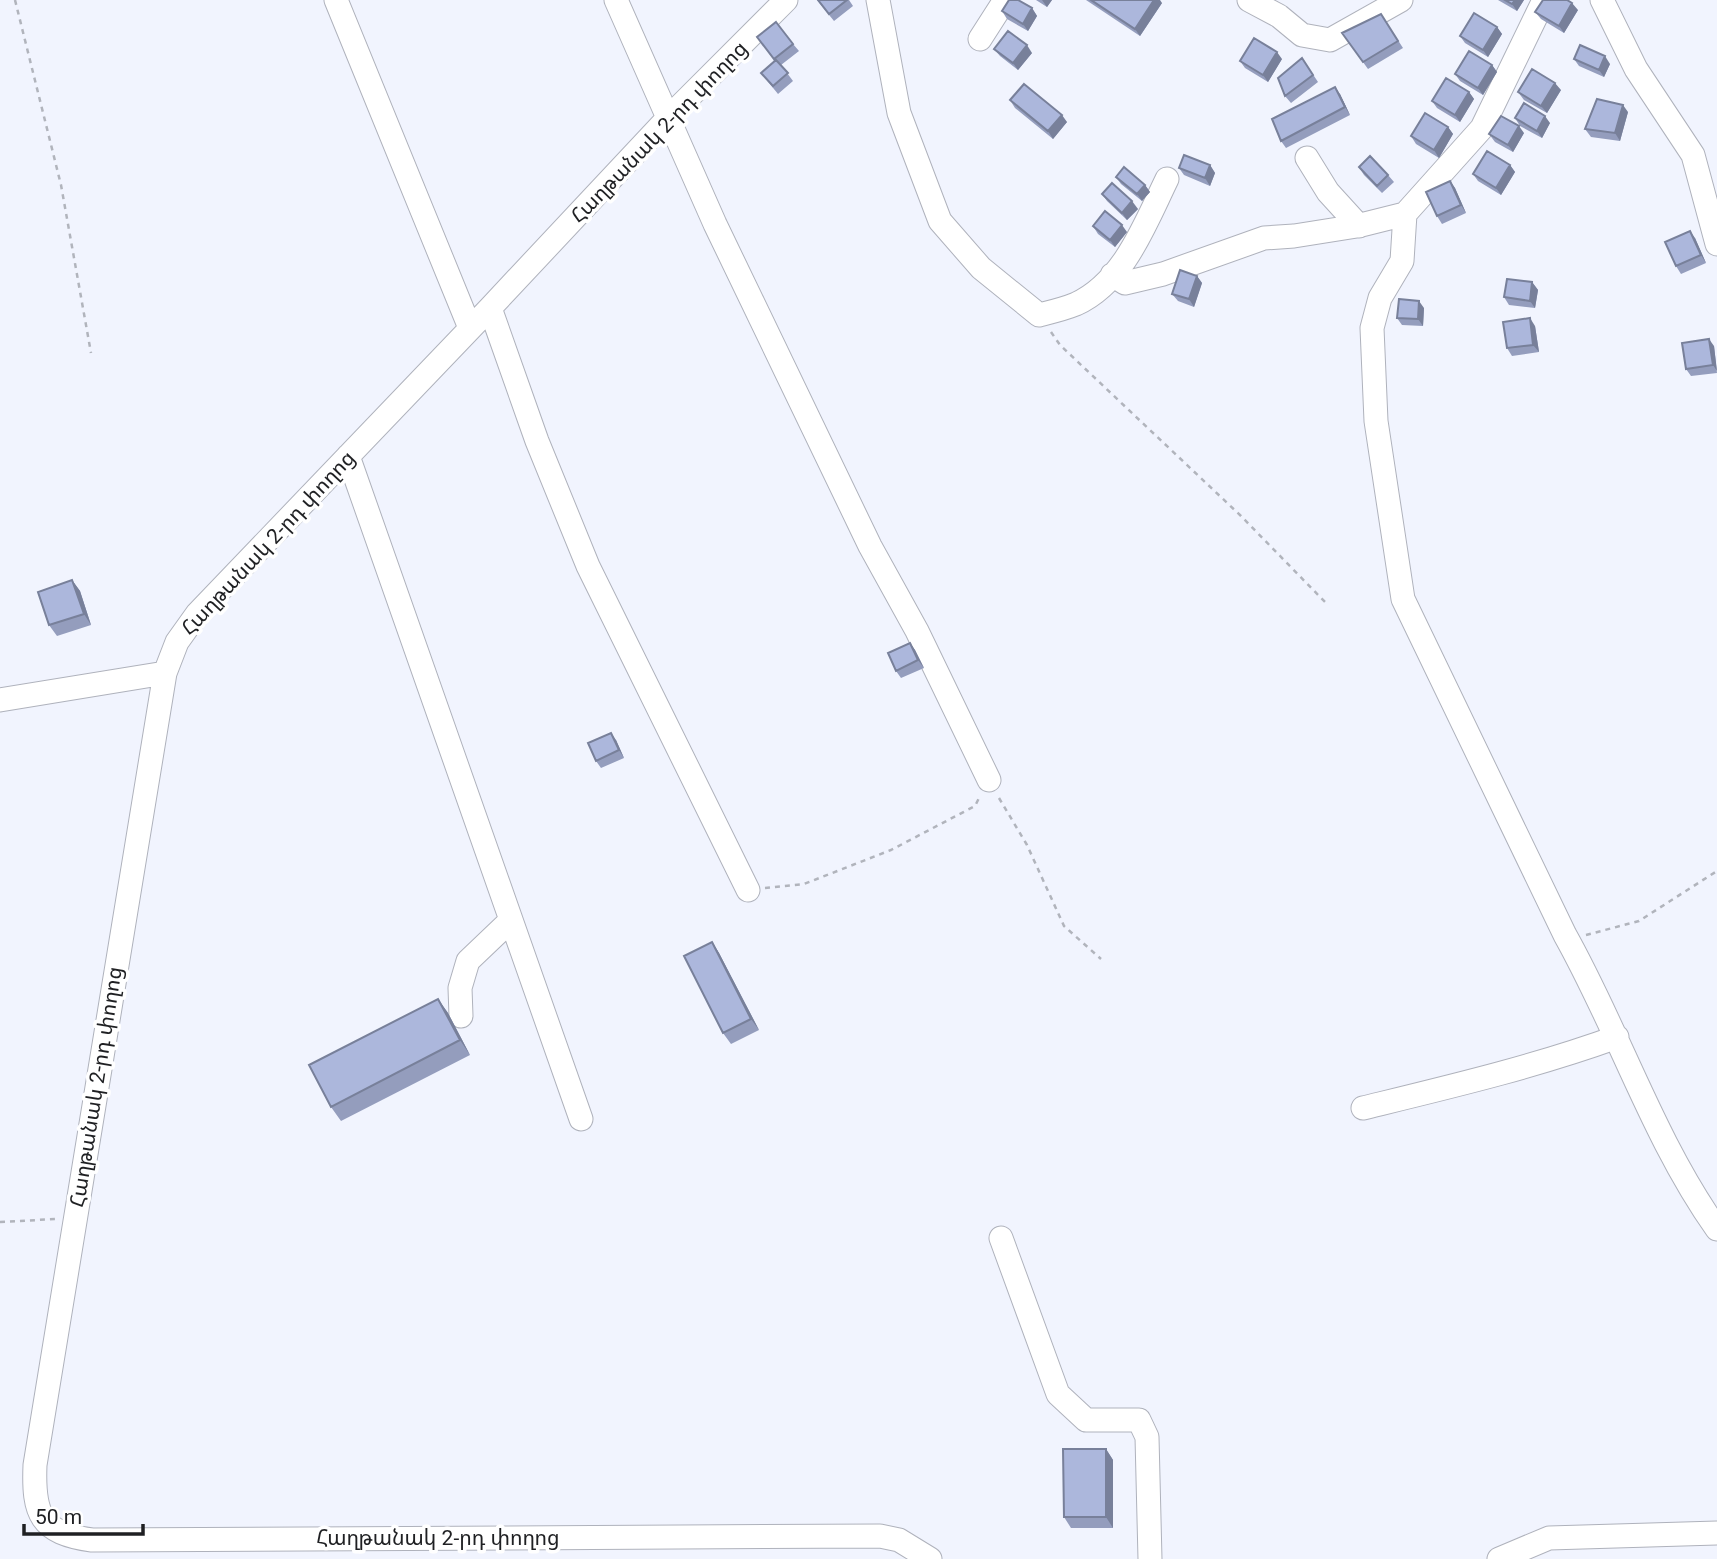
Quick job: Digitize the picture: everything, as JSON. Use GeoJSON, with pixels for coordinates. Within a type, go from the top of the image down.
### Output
{"type":"FeatureCollection","features":[{"type":"Feature","properties":{"kind":"street"},"geometry":{"type":"LineString","coordinates":[[336,0],[470,328]]}},
{"type":"Feature","properties":{"kind":"street"},"geometry":{"type":"LineString","coordinates":[[616,0],[715,224],[870,546],[917,631],[989,780]]}},
{"type":"Feature","properties":{"kind":"street","name":"Հաղթանակ 2-րդ փողոց"},"geometry":{"type":"LineString","coordinates":[[786,0],[734,55],[668,118],[197,614],[177,642],[165,673],[74,1217],[34,1483],[38,1513],[51,1528],[63,1534],[92,1540],[880,1536],[899,1540],[930,1559]]}},
{"type":"Feature","properties":{"kind":"street"},"geometry":{"type":"LineString","coordinates":[[877,0],[899,113],[940,221],[981,268],[1039,315],[1075,305],[1099,290],[1123,263],[1167,179]]}},
{"type":"Feature","properties":{"kind":"street"},"geometry":{"type":"LineString","coordinates":[[980,39],[1005,0]]}},
{"type":"Feature","properties":{"kind":"street"},"geometry":{"type":"LineString","coordinates":[[1249,0],[1279,16],[1302,35],[1330,40],[1401,0]]}},
{"type":"Feature","properties":{"kind":"street"},"geometry":{"type":"LineString","coordinates":[[1112,275],[1125,283],[1163,274],[1264,238],[1359,226],[1405,214],[1482,128],[1544,0]]}},
{"type":"Feature","properties":{"kind":"street"},"geometry":{"type":"LineString","coordinates":[[1602,0],[1636,69],[1693,156],[1717,244]]}},
{"type":"Feature","properties":{"kind":"street"},"geometry":{"type":"LineString","coordinates":[[1307,158],[1328,192],[1359,226]]}},
{"type":"Feature","properties":{"kind":"street"},"geometry":{"type":"LineString","coordinates":[[1405,214],[1402,261],[1380,298],[1373,328],[1376,421],[1403,599],[1694,1196],[1717,1228]]}},
{"type":"Feature","properties":{"kind":"street"},"geometry":{"type":"LineString","coordinates":[[490,308],[537,441],[588,566],[748,890]]}},
{"type":"Feature","properties":{"kind":"street"},"geometry":{"type":"LineString","coordinates":[[348,456],[581,1119]]}},
{"type":"Feature","properties":{"kind":"street"},"geometry":{"type":"LineString","coordinates":[[0,700],[165,673]]}},
{"type":"Feature","properties":{"kind":"street"},"geometry":{"type":"LineString","coordinates":[[461,1016],[460,988],[468,961],[511,920]]}},
{"type":"Feature","properties":{"kind":"street"},"geometry":{"type":"LineString","coordinates":[[1363,1108],[1521,1069],[1616,1037]]}},
{"type":"Feature","properties":{"kind":"street"},"geometry":{"type":"LineString","coordinates":[[1001,1238],[1058,1394],[1086,1420],[1139,1420],[1147,1437],[1150,1559]]}},
{"type":"Feature","properties":{"kind":"street"},"geometry":{"type":"LineString","coordinates":[[1499,1559],[1549,1538],[1717,1533]]}},
{"type":"Feature","properties":{"kind":"path"},"geometry":{"type":"LineString","coordinates":[[15,0],[61,185],[91,353]]}},
{"type":"Feature","properties":{"kind":"path"},"geometry":{"type":"LineString","coordinates":[[1039,315],[1060,345],[1241,516],[1325,602]]}},
{"type":"Feature","properties":{"kind":"path"},"geometry":{"type":"LineString","coordinates":[[748,890],[804,884],[891,850],[975,806],[989,780]]}},
{"type":"Feature","properties":{"kind":"path"},"geometry":{"type":"LineString","coordinates":[[989,780],[1027,845],[1064,926],[1101,958]]}},
{"type":"Feature","properties":{"kind":"path"},"geometry":{"type":"LineString","coordinates":[[1565,935],[1592,935],[1639,921],[1717,871]]}},
{"type":"Feature","properties":{"kind":"path"},"geometry":{"type":"LineString","coordinates":[[0,1222],[74,1217]]}},
{"type":"Feature","properties":{"kind":"building"},"geometry":{"type":"Polygon","coordinates":[[[818,0],[847,0],[829,14],[818,0]]]}},
{"type":"Feature","properties":{"kind":"building"},"geometry":{"type":"Polygon","coordinates":[[[1009,0],[1018,0],[1032,8],[1023,24],[1002,11],[1009,0]]]}},
{"type":"Feature","properties":{"kind":"building"},"geometry":{"type":"Polygon","coordinates":[[[1091,0],[1154,0],[1135,29],[1091,0]]]}},
{"type":"Feature","properties":{"kind":"building"},"geometry":{"type":"Polygon","coordinates":[[[1543,0],[1567,0],[1572,3],[1559,26],[1535,12],[1543,0]]]}},
{"type":"Feature","properties":{"kind":"building"},"geometry":{"type":"Polygon","coordinates":[[[1474,13],[1497,27],[1483,50],[1460,36],[1474,13]]]}},
{"type":"Feature","properties":{"kind":"building"},"geometry":{"type":"Polygon","coordinates":[[[1381,14],[1398,41],[1363,62],[1342,33],[1381,14]]]}},
{"type":"Feature","properties":{"kind":"building"},"geometry":{"type":"Polygon","coordinates":[[[776,22],[793,44],[774,59],[757,37],[776,22]]]}},
{"type":"Feature","properties":{"kind":"building"},"geometry":{"type":"Polygon","coordinates":[[[1008,31],[1027,45],[1013,63],[994,49],[1008,31]]]}},
{"type":"Feature","properties":{"kind":"building"},"geometry":{"type":"Polygon","coordinates":[[[1254,38],[1277,52],[1263,75],[1240,61],[1254,38]]]}},
{"type":"Feature","properties":{"kind":"building"},"geometry":{"type":"Polygon","coordinates":[[[1580,45],[1605,56],[1599,70],[1574,59],[1580,45]]]}},
{"type":"Feature","properties":{"kind":"building"},"geometry":{"type":"Polygon","coordinates":[[[1469,51],[1492,65],[1478,88],[1455,74],[1469,51]]]}},
{"type":"Feature","properties":{"kind":"building"},"geometry":{"type":"Polygon","coordinates":[[[1302,58],[1313,75],[1285,96],[1278,78],[1302,58]]]}},
{"type":"Feature","properties":{"kind":"building"},"geometry":{"type":"Polygon","coordinates":[[[776,60],[788,73],[773,86],[761,73],[776,60]]]}},
{"type":"Feature","properties":{"kind":"building"},"geometry":{"type":"Polygon","coordinates":[[[1532,69],[1555,83],[1541,106],[1518,92],[1532,69]]]}},
{"type":"Feature","properties":{"kind":"building"},"geometry":{"type":"Polygon","coordinates":[[[1446,78],[1469,92],[1455,115],[1432,101],[1446,78]]]}},
{"type":"Feature","properties":{"kind":"building"},"geometry":{"type":"Polygon","coordinates":[[[1024,84],[1062,115],[1048,131],[1010,100],[1024,84]]]}},
{"type":"Feature","properties":{"kind":"building"},"geometry":{"type":"Polygon","coordinates":[[[1335,87],[1345,107],[1281,141],[1272,119],[1335,87]]]}},
{"type":"Feature","properties":{"kind":"building"},"geometry":{"type":"Polygon","coordinates":[[[1597,99],[1623,105],[1615,133],[1585,129],[1597,99]]]}},
{"type":"Feature","properties":{"kind":"building"},"geometry":{"type":"Polygon","coordinates":[[[1524,103],[1545,116],[1537,131],[1515,118],[1524,103]]]}},
{"type":"Feature","properties":{"kind":"building"},"geometry":{"type":"Polygon","coordinates":[[[1425,113],[1448,127],[1434,150],[1411,136],[1425,113]]]}},
{"type":"Feature","properties":{"kind":"building"},"geometry":{"type":"Polygon","coordinates":[[[1501,116],[1519,126],[1508,145],[1489,134],[1501,116]]]}},
{"type":"Feature","properties":{"kind":"building"},"geometry":{"type":"Polygon","coordinates":[[[1487,151],[1510,165],[1496,188],[1473,174],[1487,151]]]}},
{"type":"Feature","properties":{"kind":"building"},"geometry":{"type":"Polygon","coordinates":[[[1184,155],[1210,165],[1205,178],[1179,168],[1184,155]]]}},
{"type":"Feature","properties":{"kind":"building"},"geometry":{"type":"Polygon","coordinates":[[[1370,156],[1388,175],[1377,186],[1359,167],[1370,156]]]}},
{"type":"Feature","properties":{"kind":"building"},"geometry":{"type":"Polygon","coordinates":[[[1124,167],[1145,185],[1137,194],[1116,177],[1124,167]]]}},
{"type":"Feature","properties":{"kind":"building"},"geometry":{"type":"Polygon","coordinates":[[[1450,181],[1461,205],[1437,216],[1426,192],[1450,181]]]}},
{"type":"Feature","properties":{"kind":"building"},"geometry":{"type":"Polygon","coordinates":[[[1112,183],[1132,201],[1122,213],[1102,194],[1112,183]]]}},
{"type":"Feature","properties":{"kind":"building"},"geometry":{"type":"Polygon","coordinates":[[[1105,211],[1122,225],[1110,240],[1093,226],[1105,211]]]}},
{"type":"Feature","properties":{"kind":"building"},"geometry":{"type":"Polygon","coordinates":[[[1690,231],[1701,255],[1676,266],[1665,242],[1690,231]]]}},
{"type":"Feature","properties":{"kind":"building"},"geometry":{"type":"Polygon","coordinates":[[[1180,270],[1197,276],[1189,299],[1172,294],[1180,270]]]}},
{"type":"Feature","properties":{"kind":"building"},"geometry":{"type":"Polygon","coordinates":[[[1507,279],[1532,282],[1530,301],[1504,297],[1507,279]]]}},
{"type":"Feature","properties":{"kind":"building"},"geometry":{"type":"Polygon","coordinates":[[[1399,299],[1419,301],[1418,319],[1397,318],[1399,299]]]}},
{"type":"Feature","properties":{"kind":"building"},"geometry":{"type":"Polygon","coordinates":[[[1530,318],[1533,345],[1507,348],[1503,322],[1530,318]]]}},
{"type":"Feature","properties":{"kind":"building"},"geometry":{"type":"Polygon","coordinates":[[[1709,339],[1713,365],[1686,369],[1682,343],[1709,339]]]}},
{"type":"Feature","properties":{"kind":"building"},"geometry":{"type":"Polygon","coordinates":[[[72,580],[84,614],[49,625],[38,592],[72,580]]]}},
{"type":"Feature","properties":{"kind":"building"},"geometry":{"type":"Polygon","coordinates":[[[910,643],[918,660],[896,671],[888,653],[910,643]]]}},
{"type":"Feature","properties":{"kind":"building"},"geometry":{"type":"Polygon","coordinates":[[[611,733],[619,750],[596,761],[588,743],[611,733]]]}},
{"type":"Feature","properties":{"kind":"building"},"geometry":{"type":"Polygon","coordinates":[[[712,942],[751,1019],[723,1033],[684,956],[712,942]]]}},
{"type":"Feature","properties":{"kind":"building"},"geometry":{"type":"Polygon","coordinates":[[[438,999],[460,1040],[331,1107],[309,1065],[438,999]]]}},
{"type":"Feature","properties":{"kind":"building"},"geometry":{"type":"Polygon","coordinates":[[[1063,1449],[1106,1449],[1106,1517],[1064,1517],[1063,1449]]]}}]}
